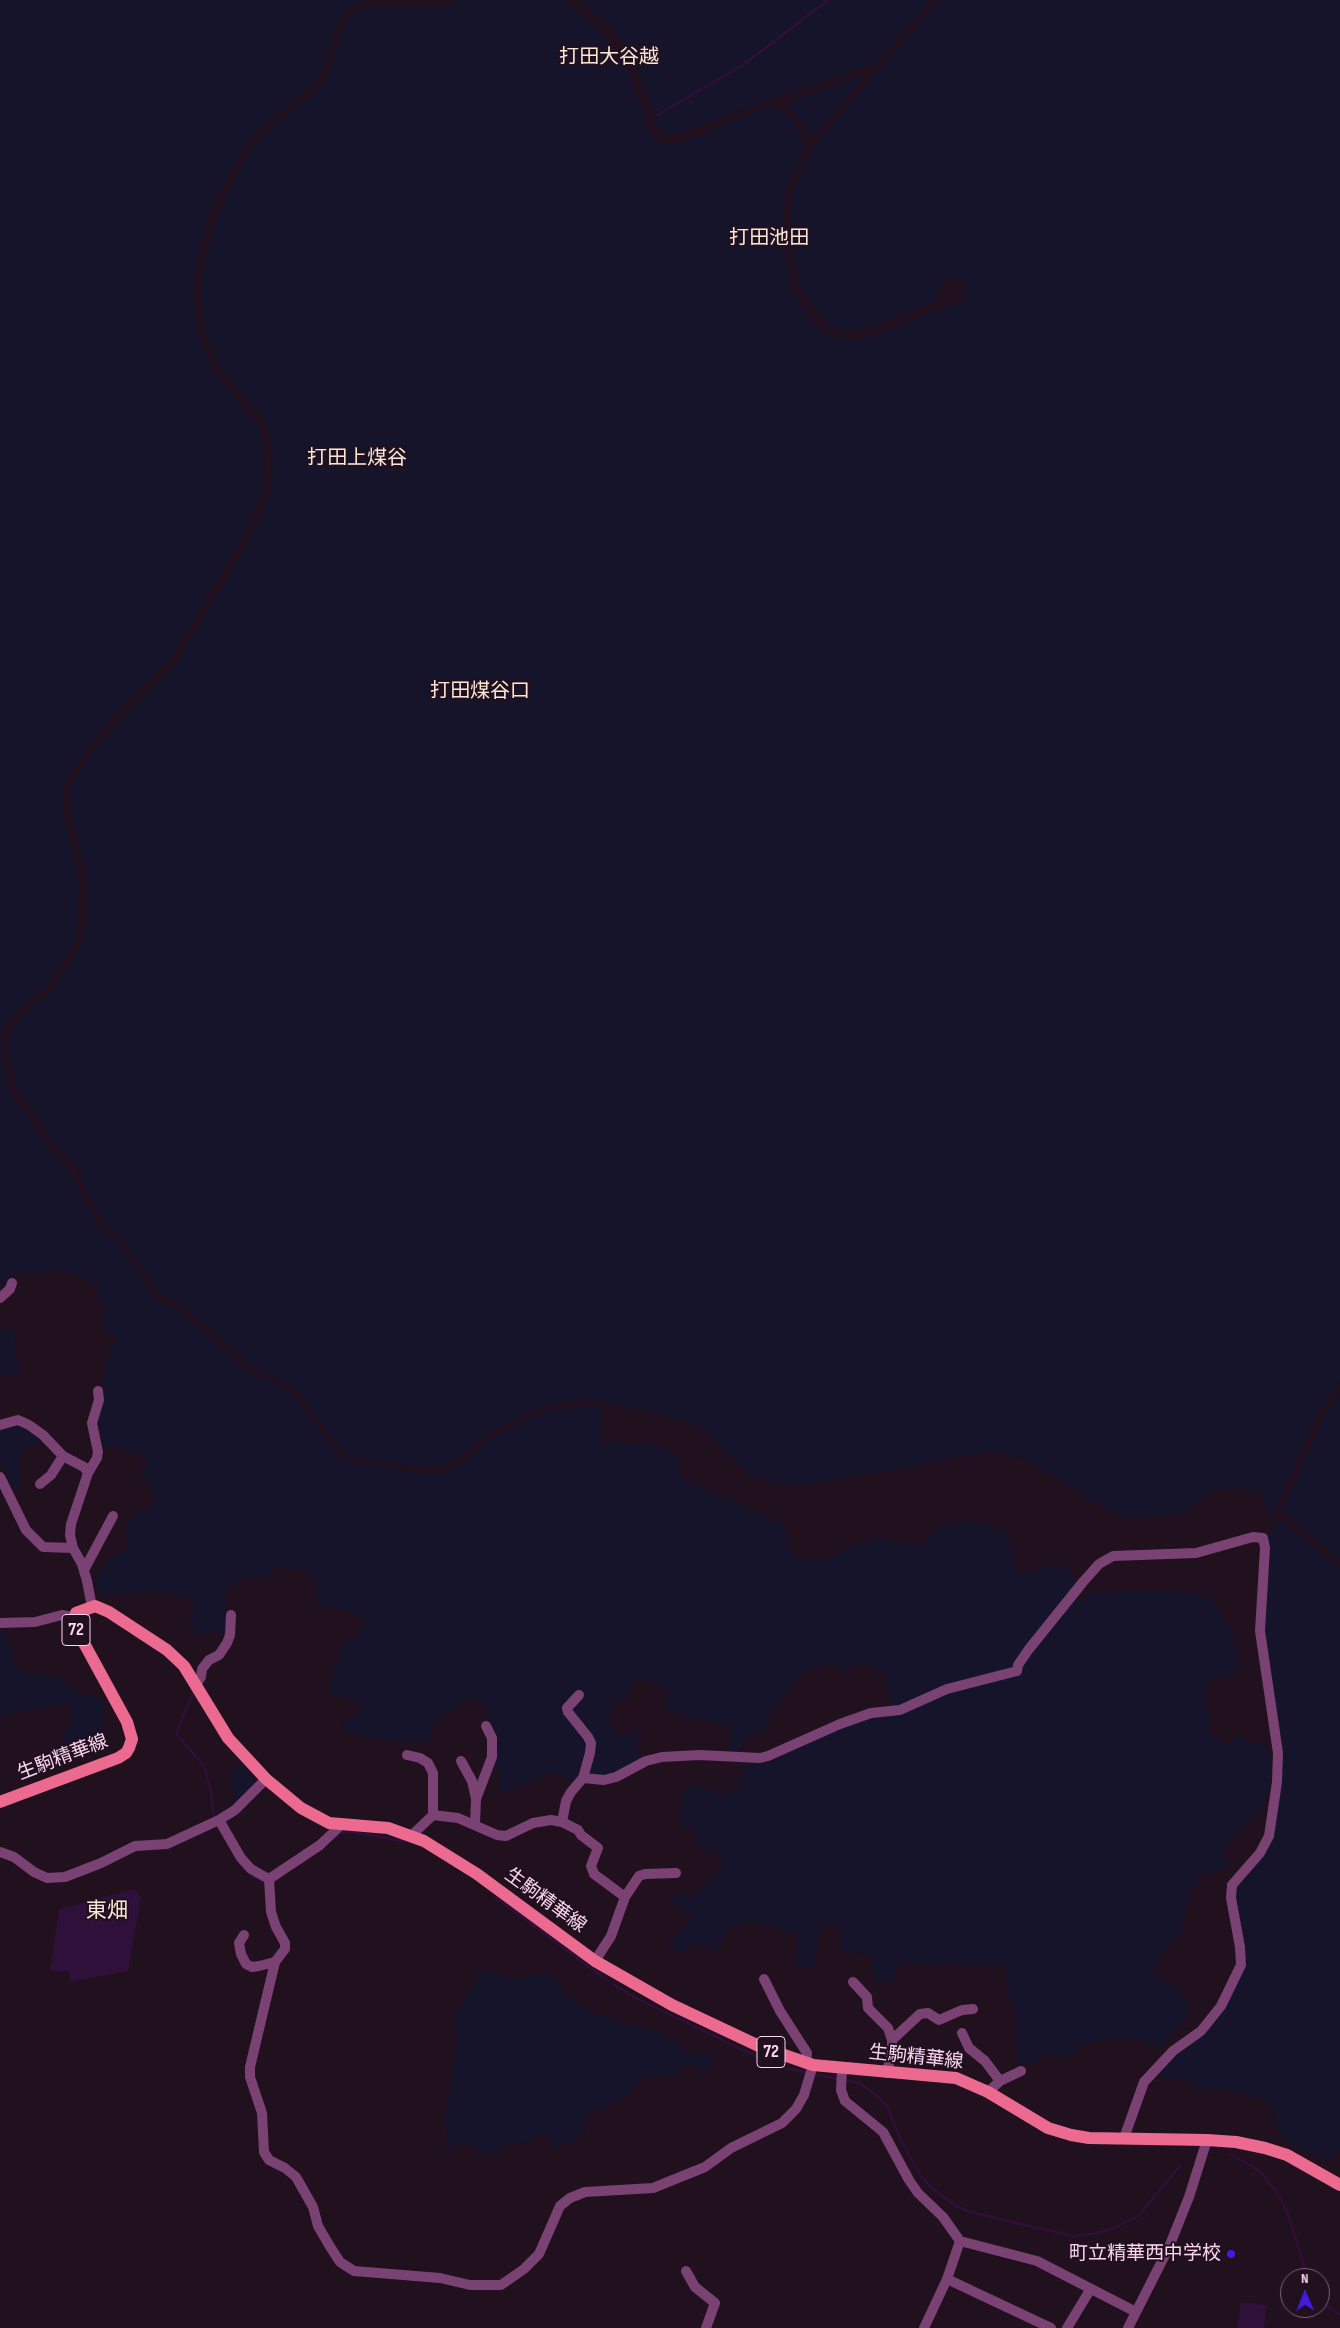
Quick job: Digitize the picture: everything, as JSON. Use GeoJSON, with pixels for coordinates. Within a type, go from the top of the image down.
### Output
{"type":"FeatureCollection","features":[{"type":"Feature","properties":{"kind":"main road","name":"72"},"geometry":{"type":"LineString","coordinates":[[73,1617],[76,1613],[92,1607]]}},
{"type":"Feature","properties":{"kind":"main road","name":"生駒精華線"},"geometry":{"type":"LineString","coordinates":[[92,1607],[110,1612],[168,1650],[184,1666],[228,1738],[266,1779],[301,1808],[317,1818],[341,1826],[388,1828],[412,1835],[477,1874],[594,1961],[672,2005],[761,2048],[810,2064],[842,2069],[956,2078],[988,2092],[1048,2128],[1080,2136],[1236,2142],[1286,2155],[1340,2185]]}},
{"type":"Feature","properties":{"kind":"main road","name":"生駒精華線"},"geometry":{"type":"LineString","coordinates":[[0,1802],[118,1758],[126,1753],[129,1748],[132,1739],[127,1722],[75,1628],[73,1617]]}},
{"type":"Feature","properties":{"kind":"street"},"geometry":{"type":"LineString","coordinates":[[0,1298],[10,1289],[12,1283]]}},
{"type":"Feature","properties":{"kind":"street"},"geometry":{"type":"LineString","coordinates":[[92,1607],[84,1570],[73,1548],[71,1524],[88,1474],[98,1458],[92,1423],[99,1400],[98,1391]]}},
{"type":"Feature","properties":{"kind":"street"},"geometry":{"type":"LineString","coordinates":[[0,1424],[18,1420],[29,1425],[44,1435],[63,1456],[84,1467],[88,1474]]}},
{"type":"Feature","properties":{"kind":"street"},"geometry":{"type":"LineString","coordinates":[[40,1484],[52,1475],[63,1456]]}},
{"type":"Feature","properties":{"kind":"street"},"geometry":{"type":"LineString","coordinates":[[0,1477],[26,1530],[43,1547],[73,1548]]}},
{"type":"Feature","properties":{"kind":"street"},"geometry":{"type":"LineString","coordinates":[[84,1570],[112,1516]]}},
{"type":"Feature","properties":{"kind":"street"},"geometry":{"type":"LineString","coordinates":[[584,1778],[604,1780],[616,1777],[646,1761],[662,1757],[699,1755],[760,1758],[871,1713],[900,1710],[947,1689],[1017,1671],[1029,1649],[1083,1582],[1099,1564],[1113,1556],[1196,1552],[1253,1537],[1263,1538],[1265,1548],[1260,1631],[1278,1753],[1277,1782],[1269,1836],[1260,1853],[1232,1885],[1231,1898],[1240,1947],[1241,1965],[1225,2000],[1211,2019],[1201,2031],[1173,2051],[1144,2082],[1124,2138]]}},
{"type":"Feature","properties":{"kind":"street"},"geometry":{"type":"LineString","coordinates":[[0,1624],[35,1622],[62,1615],[73,1617]]}},
{"type":"Feature","properties":{"kind":"street"},"geometry":{"type":"LineString","coordinates":[[195,1686],[201,1677],[202,1669],[209,1660],[219,1655],[227,1643],[230,1635],[231,1615]]}},
{"type":"Feature","properties":{"kind":"street"},"geometry":{"type":"LineString","coordinates":[[562,1822],[566,1801],[571,1792],[584,1778],[591,1743],[567,1708],[579,1695]]}},
{"type":"Feature","properties":{"kind":"street"},"geometry":{"type":"LineString","coordinates":[[476,1799],[492,1757],[492,1738],[486,1726]]}},
{"type":"Feature","properties":{"kind":"street"},"geometry":{"type":"LineString","coordinates":[[407,1755],[420,1758],[428,1763],[433,1773],[433,1815],[412,1835]]}},
{"type":"Feature","properties":{"kind":"street"},"geometry":{"type":"LineString","coordinates":[[461,1761],[472,1781],[476,1799],[475,1824]]}},
{"type":"Feature","properties":{"kind":"street"},"geometry":{"type":"LineString","coordinates":[[0,1852],[14,1857],[34,1872],[47,1878],[65,1876],[101,1863],[135,1846],[167,1844],[219,1820],[235,1810],[266,1779]]}},
{"type":"Feature","properties":{"kind":"street"},"geometry":{"type":"LineString","coordinates":[[433,1815],[458,1818],[497,1835],[506,1836],[533,1823],[551,1820],[562,1822],[578,1830],[581,1835],[598,1848],[591,1866],[594,1874],[625,1898]]}},
{"type":"Feature","properties":{"kind":"street"},"geometry":{"type":"LineString","coordinates":[[219,1820],[241,1858],[252,1869],[269,1879]]}},
{"type":"Feature","properties":{"kind":"street"},"geometry":{"type":"LineString","coordinates":[[269,1879],[320,1844],[341,1826]]}},
{"type":"Feature","properties":{"kind":"street"},"geometry":{"type":"LineString","coordinates":[[594,1961],[612,1936],[625,1898],[639,1876],[645,1874],[676,1874]]}},
{"type":"Feature","properties":{"kind":"street"},"geometry":{"type":"LineString","coordinates":[[269,1879],[271,1912],[285,1943],[285,1949],[275,1962],[250,2068],[250,2077],[262,2114],[264,2152],[269,2160],[285,2168],[296,2177],[313,2207],[318,2226],[329,2245],[340,2262],[354,2271],[440,2278],[470,2285],[501,2285],[524,2269],[539,2254],[560,2206],[570,2198],[585,2192],[653,2188],[705,2167],[731,2148],[782,2123],[796,2110],[804,2095],[810,2064],[807,2053],[780,2011],[764,1979]]}},
{"type":"Feature","properties":{"kind":"street"},"geometry":{"type":"LineString","coordinates":[[244,1935],[239,1943],[241,1954],[246,1964],[252,1967],[275,1962]]}},
{"type":"Feature","properties":{"kind":"street"},"geometry":{"type":"LineString","coordinates":[[853,1982],[867,1997],[868,2008],[888,2028],[892,2040],[892,2054],[886,2073]]}},
{"type":"Feature","properties":{"kind":"street"},"geometry":{"type":"LineString","coordinates":[[892,2040],[920,2014],[928,2013],[939,2020],[962,2010],[973,2009]]}},
{"type":"Feature","properties":{"kind":"street"},"geometry":{"type":"LineString","coordinates":[[962,2033],[969,2048],[985,2061],[1000,2080]]}},
{"type":"Feature","properties":{"kind":"street"},"geometry":{"type":"LineString","coordinates":[[842,2069],[841,2090],[845,2101],[883,2132],[913,2187],[943,2217],[960,2241],[1037,2261],[1090,2290],[1136,2312]]}},
{"type":"Feature","properties":{"kind":"street"},"geometry":{"type":"LineString","coordinates":[[988,2092],[1000,2080],[1021,2071]]}},
{"type":"Feature","properties":{"kind":"street"},"geometry":{"type":"LineString","coordinates":[[1128,2328],[1169,2247],[1189,2198],[1207,2140]]}},
{"type":"Feature","properties":{"kind":"street"},"geometry":{"type":"LineString","coordinates":[[924,2328],[947,2279],[960,2241]]}},
{"type":"Feature","properties":{"kind":"street"},"geometry":{"type":"LineString","coordinates":[[686,2271],[695,2286],[715,2303],[706,2328]]}},
{"type":"Feature","properties":{"kind":"street"},"geometry":{"type":"LineString","coordinates":[[947,2279],[1051,2328]]}},
{"type":"Feature","properties":{"kind":"street"},"geometry":{"type":"LineString","coordinates":[[1067,2328],[1090,2290]]}},
{"type":"Feature","properties":{"kind":"shaded area"},"geometry":{"type":"Polygon","coordinates":[[[0,0],[369,0],[356,4],[343,12],[335,27],[322,70],[314,84],[255,132],[242,150],[217,195],[207,222],[199,252],[193,289],[198,335],[214,373],[254,419],[262,434],[265,463],[262,491],[246,531],[169,661],[115,714],[85,750],[63,784],[62,806],[79,879],[78,925],[73,945],[49,983],[14,1013],[4,1027],[1,1035],[1,1052],[9,1090],[52,1153],[68,1170],[96,1225],[111,1236],[157,1299],[183,1314],[254,1376],[274,1382],[290,1392],[341,1458],[359,1464],[411,1472],[432,1474],[448,1471],[463,1463],[490,1439],[523,1421],[554,1410],[582,1406],[603,1407],[600,1441],[656,1445],[679,1455],[682,1478],[784,1524],[787,1543],[792,1553],[804,1558],[823,1559],[874,1537],[922,1546],[935,1530],[960,1521],[982,1524],[1003,1530],[1012,1543],[1015,1570],[1031,1573],[1053,1564],[1066,1566],[1074,1579],[1072,1594],[1081,1603],[1090,1591],[1098,1595],[1128,1590],[1187,1591],[1206,1596],[1220,1613],[1231,1632],[1237,1648],[1239,1665],[1234,1677],[1215,1677],[1207,1682],[1205,1703],[1211,1719],[1209,1732],[1225,1746],[1238,1736],[1269,1748],[1273,1769],[1268,1793],[1258,1815],[1238,1831],[1222,1851],[1230,1863],[1220,1872],[1202,1874],[1189,1894],[1181,1932],[1162,1954],[1154,1976],[1178,1990],[1189,2001],[1188,2015],[1161,2046],[1148,2044],[1133,2038],[1111,2039],[1079,2045],[1063,2059],[1046,2053],[1033,2063],[1019,2065],[1016,2014],[1008,1994],[1005,1965],[900,1964],[889,1983],[874,1980],[872,1971],[873,1954],[842,1951],[841,1926],[820,1923],[813,1966],[797,1967],[794,1958],[799,1945],[798,1934],[752,1922],[728,1928],[718,1951],[697,1944],[678,1953],[668,1945],[687,1924],[691,1916],[669,1902],[679,1893],[691,1899],[714,1877],[726,1855],[712,1852],[699,1845],[696,1840],[696,1828],[683,1826],[680,1817],[684,1789],[688,1785],[713,1790],[717,1794],[726,1793],[731,1788],[740,1789],[738,1777],[754,1755],[765,1753],[892,1709],[884,1671],[857,1664],[841,1672],[832,1663],[824,1667],[815,1667],[795,1679],[769,1718],[765,1731],[743,1739],[739,1758],[729,1756],[731,1729],[729,1725],[687,1718],[673,1712],[666,1708],[666,1687],[641,1679],[632,1679],[629,1695],[624,1701],[619,1700],[612,1704],[609,1722],[618,1735],[623,1737],[632,1731],[645,1732],[635,1738],[643,1764],[641,1770],[632,1774],[597,1780],[566,1779],[555,1773],[506,1792],[500,1790],[499,1772],[489,1764],[488,1718],[485,1703],[466,1699],[448,1714],[435,1718],[431,1735],[427,1740],[415,1742],[362,1738],[341,1725],[365,1705],[334,1694],[329,1688],[329,1679],[335,1669],[341,1645],[343,1642],[357,1639],[365,1619],[339,1607],[332,1606],[317,1609],[316,1580],[305,1570],[271,1567],[270,1577],[242,1579],[230,1583],[225,1598],[228,1634],[209,1630],[199,1638],[187,1618],[196,1609],[195,1603],[189,1599],[174,1594],[155,1592],[105,1596],[98,1593],[95,1586],[98,1573],[113,1554],[122,1554],[129,1539],[124,1528],[128,1521],[134,1519],[139,1509],[149,1510],[155,1500],[151,1488],[140,1472],[147,1462],[134,1452],[108,1447],[102,1441],[91,1416],[102,1384],[110,1349],[117,1339],[102,1327],[105,1305],[96,1297],[97,1286],[86,1278],[71,1272],[15,1273],[8,1283],[0,1284],[0,0]]]}},
{"type":"Feature","properties":{"kind":"shaded area"},"geometry":{"type":"Polygon","coordinates":[[[459,0],[564,0],[601,32],[625,63],[649,131],[661,143],[678,144],[768,107],[785,112],[796,127],[804,145],[802,154],[788,182],[783,208],[784,236],[791,288],[811,320],[824,333],[848,340],[860,339],[890,329],[960,301],[964,297],[961,280],[947,277],[938,290],[936,301],[872,327],[853,331],[839,330],[831,326],[819,315],[800,285],[790,235],[792,193],[814,146],[882,65],[941,0],[1340,0],[1340,1382],[1317,1413],[1282,1495],[1269,1519],[1261,1494],[1237,1487],[1215,1490],[1189,1510],[1177,1515],[1128,1518],[1106,1510],[1084,1494],[1020,1457],[993,1451],[813,1484],[781,1485],[751,1475],[735,1463],[703,1429],[689,1422],[604,1401],[581,1400],[553,1404],[521,1416],[486,1434],[459,1458],[446,1465],[431,1468],[360,1458],[344,1453],[294,1388],[276,1377],[257,1370],[187,1309],[161,1294],[134,1255],[115,1232],[101,1221],[75,1165],[58,1148],[16,1087],[8,1052],[11,1031],[26,1012],[54,988],[80,948],[85,927],[87,878],[69,805],[70,786],[91,754],[121,719],[175,665],[253,534],[270,493],[273,463],[269,432],[261,415],[221,369],[206,334],[201,290],[203,270],[206,253],[224,198],[248,154],[261,137],[320,88],[329,73],[342,30],[349,17],[359,11],[377,5],[447,5],[459,0]]]}},
{"type":"Feature","properties":{"kind":"shaded area"},"geometry":{"type":"Polygon","coordinates":[[[580,0],[932,0],[878,59],[866,66],[672,135],[665,133],[658,127],[634,58],[608,24],[580,0]]]}},
{"type":"Feature","properties":{"kind":"shaded area"},"geometry":{"type":"Polygon","coordinates":[[[865,75],[819,131],[812,134],[807,132],[791,109],[794,100],[865,75]]]}},
{"type":"Feature","properties":{"kind":"shaded area"},"geometry":{"type":"Polygon","coordinates":[[[15,1328],[16,1358],[20,1363],[19,1374],[8,1376],[0,1371],[0,1331],[15,1328]]]}},
{"type":"Feature","properties":{"kind":"shaded area"},"geometry":{"type":"Polygon","coordinates":[[[1340,1394],[1340,1561],[1282,1509],[1324,1417],[1340,1394]]]}},
{"type":"Feature","properties":{"kind":"shaded area"},"geometry":{"type":"Polygon","coordinates":[[[0,1419],[42,1435],[36,1446],[22,1445],[19,1484],[26,1490],[15,1490],[0,1465],[0,1419]]]}},
{"type":"Feature","properties":{"kind":"shaded area"},"geometry":{"type":"Polygon","coordinates":[[[1280,1519],[1340,1569],[1340,2146],[1329,2161],[1284,2141],[1267,2100],[1226,2090],[1195,2090],[1191,2082],[1158,2076],[1175,2054],[1203,2034],[1244,1965],[1234,1898],[1235,1886],[1262,1855],[1280,1782],[1264,1631],[1267,1537],[1280,1519]]]}},
{"type":"Feature","properties":{"kind":"shaded area"},"geometry":{"type":"Polygon","coordinates":[[[0,1629],[3,1629],[11,1646],[17,1671],[60,1678],[79,1694],[98,1697],[103,1700],[103,1739],[81,1754],[38,1764],[34,1762],[54,1750],[65,1734],[70,1723],[72,1704],[24,1710],[0,1718],[0,1629]]]}},
{"type":"Feature","properties":{"kind":"shaded area"},"geometry":{"type":"Polygon","coordinates":[[[244,1763],[255,1778],[256,1786],[235,1806],[232,1803],[235,1794],[227,1778],[244,1763]]]}},
{"type":"Feature","properties":{"kind":"shaded area"},"geometry":{"type":"Polygon","coordinates":[[[135,1889],[141,1897],[128,1971],[70,1982],[69,1971],[50,1971],[59,1909],[135,1889]]]}},
{"type":"Feature","properties":{"kind":"shaded area"},"geometry":{"type":"Polygon","coordinates":[[[485,1969],[512,1981],[536,1974],[550,1975],[560,1986],[564,1996],[595,2013],[619,2022],[654,2030],[682,2046],[688,2054],[705,2052],[713,2055],[710,2068],[704,2070],[685,2064],[680,2068],[678,2076],[648,2076],[634,2084],[628,2096],[595,2110],[585,2117],[584,2136],[558,2146],[551,2143],[544,2133],[526,2143],[504,2145],[498,2153],[479,2154],[473,2146],[462,2144],[445,2149],[448,2133],[445,2120],[459,2033],[451,2020],[461,2007],[479,1972],[485,1969]]]}},
{"type":"Feature","properties":{"kind":"shaded area"},"geometry":{"type":"Polygon","coordinates":[[[1241,2302],[1267,2305],[1264,2328],[1237,2328],[1241,2302]]]}},
{"type":"Feature","properties":{"kind":"waterway"},"geometry":{"type":"LineString","coordinates":[[657,115],[743,65],[828,0]]}},
{"type":"Feature","properties":{"kind":"waterway"},"geometry":{"type":"LineString","coordinates":[[193,1693],[177,1735],[204,1766],[211,1791],[214,1819]]}},
{"type":"Feature","properties":{"kind":"waterway"},"geometry":{"type":"LineString","coordinates":[[335,1838],[340,1833],[350,1832],[403,1841]]}},
{"type":"Feature","properties":{"kind":"waterway"},"geometry":{"type":"LineString","coordinates":[[240,1864],[252,1876],[263,1881]]}},
{"type":"Feature","properties":{"kind":"waterway"},"geometry":{"type":"LineString","coordinates":[[495,1897],[608,1981]]}},
{"type":"Feature","properties":{"kind":"waterway"},"geometry":{"type":"LineString","coordinates":[[614,1985],[636,1998],[743,2050],[781,2067],[807,2073]]}},
{"type":"Feature","properties":{"kind":"waterway"},"geometry":{"type":"LineString","coordinates":[[812,2074],[839,2079]]}},
{"type":"Feature","properties":{"kind":"waterway"},"geometry":{"type":"LineString","coordinates":[[844,2080],[860,2083],[887,2106],[901,2141],[920,2175],[931,2187],[954,2205],[970,2212],[1072,2236],[1093,2234],[1112,2229],[1138,2216],[1180,2166]]}},
{"type":"Feature","properties":{"kind":"waterway"},"geometry":{"type":"LineString","coordinates":[[1230,2154],[1260,2171],[1278,2194],[1287,2211],[1305,2268]]}},
{"type":"Feature","properties":{"kind":"waterway"},"geometry":{"type":"LineString","coordinates":[[1330,2308],[1340,2315]]}},
{"type":"Feature","properties":{"kind":"place","name":"町立精華西中学校"},"geometry":{"type":"Point","coordinates":[1231,2254]}},
{"type":"Feature","properties":{"kind":"district","name":"打田大谷越"},"geometry":{"type":"Point","coordinates":[609,58]}},
{"type":"Feature","properties":{"kind":"district","name":"打田池田"},"geometry":{"type":"Point","coordinates":[769,239]}},
{"type":"Feature","properties":{"kind":"district","name":"打田上煤谷"},"geometry":{"type":"Point","coordinates":[357,459]}},
{"type":"Feature","properties":{"kind":"district","name":"打田煤谷口"},"geometry":{"type":"Point","coordinates":[480,692]}},
{"type":"Feature","properties":{"kind":"district","name":"東畑"},"geometry":{"type":"Point","coordinates":[107,1912]}}]}
